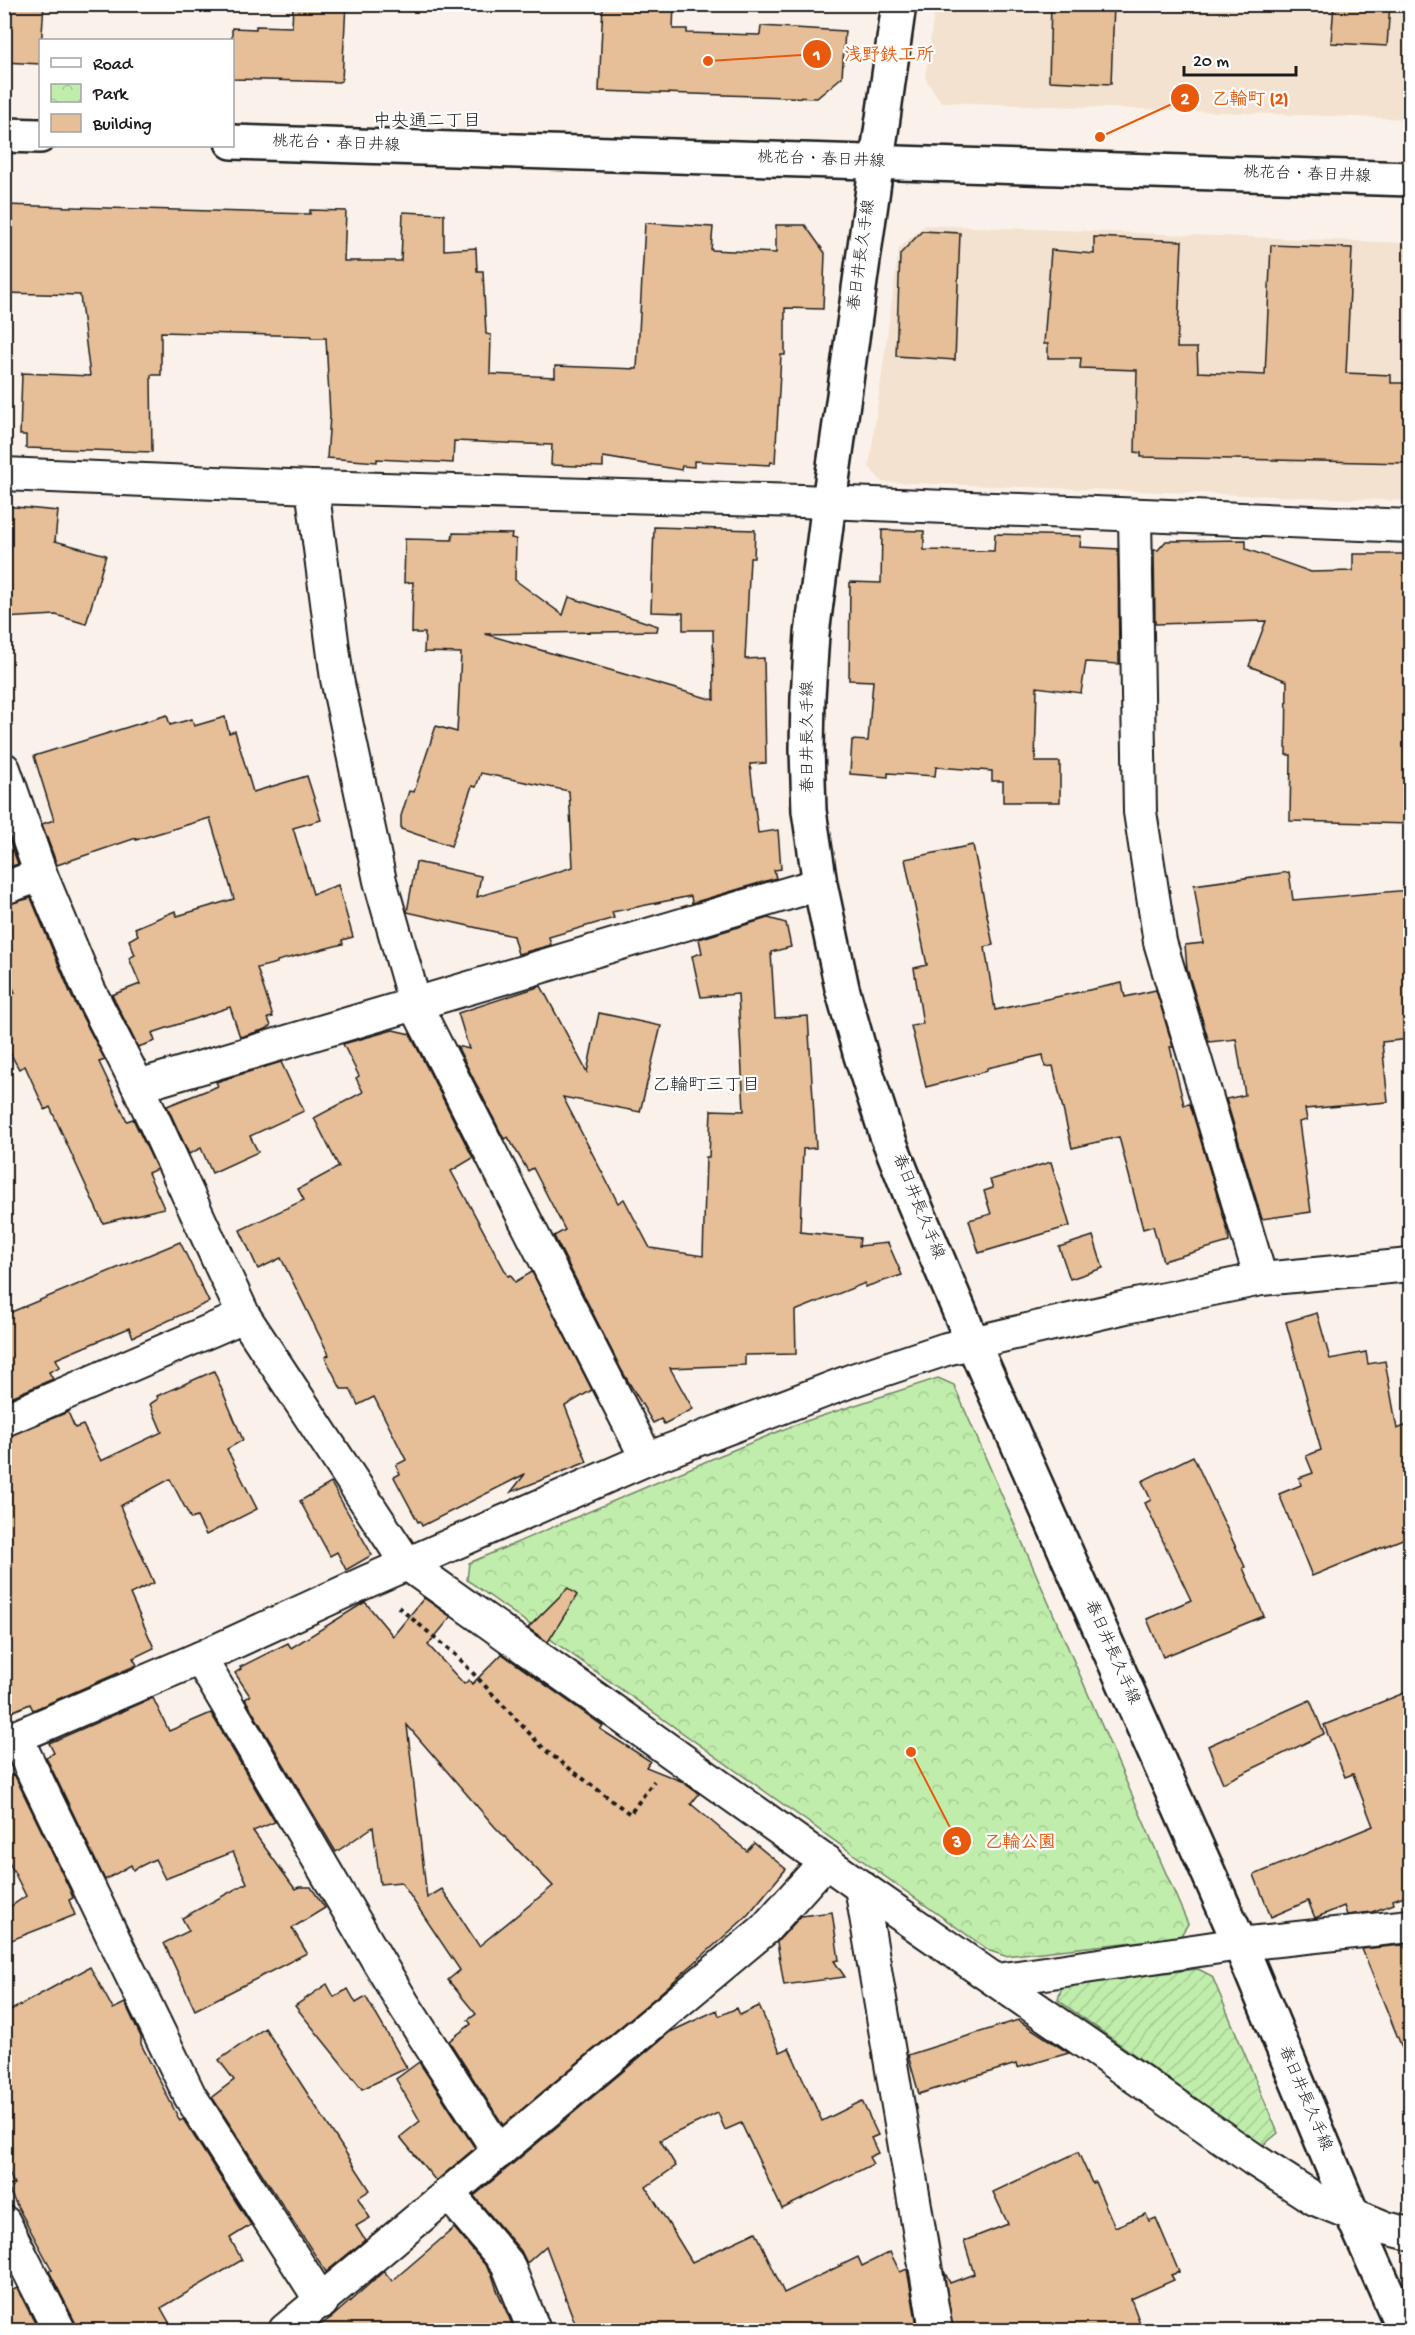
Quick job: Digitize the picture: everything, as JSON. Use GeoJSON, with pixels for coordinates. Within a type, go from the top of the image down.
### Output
{"type":"FeatureCollection","features":[{"type":"Feature","properties":{"kind":"main road","name":"春日井長久手線"},"geometry":{"type":"LineString","coordinates":[[899,4],[812,634],[808,707],[809,811],[820,884],[842,988],[879,1111],[913,1201],[973,1343],[1240,1944],[1352,2214],[1404,2331]]}},
{"type":"Feature","properties":{"kind":"main road"},"geometry":{"type":"LineString","coordinates":[[4,135],[39,136]]}},
{"type":"Feature","properties":{"kind":"main road","name":"桃花台・春日井線"},"geometry":{"type":"LineString","coordinates":[[234,142],[1410,179]]}},
{"type":"Feature","properties":{"kind":"street"},"geometry":{"type":"LineString","coordinates":[[4,474],[312,487],[830,502],[1410,526]]}},
{"type":"Feature","properties":{"kind":"street"},"geometry":{"type":"LineString","coordinates":[[312,487],[337,679],[380,881],[414,1004],[647,1459]]}},
{"type":"Feature","properties":{"kind":"street"},"geometry":{"type":"LineString","coordinates":[[1135,516],[1140,813],[1158,930],[1261,1279]]}},
{"type":"Feature","properties":{"kind":"street"},"geometry":{"type":"LineString","coordinates":[[4,770],[41,875],[90,990],[138,1086],[244,1316],[408,1564],[861,1887],[1253,2159],[1315,2199],[1386,2228],[1410,2234]]}},
{"type":"Feature","properties":{"kind":"street"},"geometry":{"type":"LineString","coordinates":[[4,888],[41,875]]}},
{"type":"Feature","properties":{"kind":"street"},"geometry":{"type":"LineString","coordinates":[[138,1086],[820,884]]}},
{"type":"Feature","properties":{"kind":"street"},"geometry":{"type":"LineString","coordinates":[[322,2302],[190,2096],[10,1740],[647,1459],[853,1380],[946,1349],[1126,1307],[1261,1279],[1410,1265]]}},
{"type":"Feature","properties":{"kind":"street"},"geometry":{"type":"LineString","coordinates":[[4,1420],[244,1316]]}},
{"type":"Feature","properties":{"kind":"street"},"geometry":{"type":"LineString","coordinates":[[200,1658],[404,2005],[500,2152]]}},
{"type":"Feature","properties":{"kind":"street"},"geometry":{"type":"LineString","coordinates":[[285,2331],[764,1930],[826,1861]]}},
{"type":"Feature","properties":{"kind":"street"},"geometry":{"type":"LineString","coordinates":[[861,1887],[936,2331]]}},
{"type":"Feature","properties":{"kind":"street"},"geometry":{"type":"LineString","coordinates":[[998,1980],[1240,1944],[1410,1926]]}},
{"type":"Feature","properties":{"kind":"street"},"geometry":{"type":"LineString","coordinates":[[449,2194],[507,2263],[534,2331]]}},
{"type":"Feature","properties":{"kind":"street"},"geometry":{"type":"LineString","coordinates":[[4,2222],[58,2331]]}},
{"type":"Feature","properties":{"kind":"path"},"geometry":{"type":"LineString","coordinates":[[368,1581],[456,1655],[545,1750],[630,1814],[674,1754]]}},
{"type":"Feature","properties":{"kind":"shaded area"},"geometry":{"type":"Polygon","coordinates":[[[935,5],[1410,5],[1410,119],[941,102],[925,78],[935,5]]]}},
{"type":"Feature","properties":{"kind":"shaded area"},"geometry":{"type":"Polygon","coordinates":[[[925,225],[1410,243],[1410,501],[882,482],[869,467],[899,248],[925,225]]]}},
{"type":"Feature","properties":{"kind":"green space"},"geometry":{"type":"Polygon","coordinates":[[[938,1378],[954,1385],[1188,1924],[1180,1937],[1005,1956],[990,1951],[467,1580],[469,1563],[797,1424],[938,1378]]]}},
{"type":"Feature","properties":{"kind":"green space"},"geometry":{"type":"Polygon","coordinates":[[[1198,1969],[1212,1976],[1278,2133],[1262,2146],[1058,2000],[1062,1985],[1198,1969]]]}},
{"type":"Feature","properties":{"kind":"building"},"geometry":{"type":"Polygon","coordinates":[[[4,4],[44,4],[42,39],[39,39],[39,64],[4,62],[4,4]]]}},
{"type":"Feature","properties":{"kind":"building"},"geometry":{"type":"Polygon","coordinates":[[[293,4],[346,4],[342,80],[339,82],[234,79],[232,28],[292,27],[293,4]]]}},
{"type":"Feature","properties":{"kind":"building"},"geometry":{"type":"Polygon","coordinates":[[[603,4],[674,4],[673,29],[687,29],[687,33],[760,35],[761,26],[845,31],[842,77],[817,98],[599,91],[603,4]]]}},
{"type":"Feature","properties":{"kind":"building"},"geometry":{"type":"Polygon","coordinates":[[[1051,4],[1114,4],[1111,84],[1049,81],[1051,4]]]}},
{"type":"Feature","properties":{"kind":"building"},"geometry":{"type":"Polygon","coordinates":[[[1334,4],[1390,4],[1387,46],[1331,43],[1334,4]]]}},
{"type":"Feature","properties":{"kind":"building"},"geometry":{"type":"Polygon","coordinates":[[[4,205],[310,214],[310,210],[346,211],[344,261],[401,261],[403,212],[444,214],[444,250],[476,248],[477,271],[483,271],[486,334],[491,335],[490,374],[555,377],[555,366],[637,369],[645,223],[713,227],[711,250],[776,253],[776,225],[805,225],[825,253],[823,309],[785,308],[785,355],[781,355],[775,463],[771,462],[770,465],[694,461],[694,467],[682,466],[681,470],[603,457],[603,467],[551,465],[552,445],[454,441],[453,463],[377,459],[377,462],[327,458],[330,416],[326,338],[161,332],[161,375],[151,375],[152,452],[26,448],[26,435],[20,435],[22,373],[90,376],[80,295],[4,293],[4,205]]]}},
{"type":"Feature","properties":{"kind":"building"},"geometry":{"type":"Polygon","coordinates":[[[922,231],[960,233],[955,360],[896,356],[900,254],[922,231]]]}},
{"type":"Feature","properties":{"kind":"building"},"geometry":{"type":"Polygon","coordinates":[[[1094,237],[1182,241],[1177,348],[1197,348],[1198,372],[1265,375],[1271,245],[1352,248],[1346,373],[1391,375],[1391,383],[1410,383],[1410,456],[1406,456],[1406,463],[1141,457],[1141,453],[1135,452],[1137,370],[1080,368],[1081,358],[1048,358],[1048,344],[1044,344],[1051,250],[1094,254],[1094,237]]]}},
{"type":"Feature","properties":{"kind":"building"},"geometry":{"type":"Polygon","coordinates":[[[4,506],[58,511],[55,541],[106,555],[86,624],[56,615],[4,618],[4,506]]]}},
{"type":"Feature","properties":{"kind":"building"},"geometry":{"type":"Polygon","coordinates":[[[654,527],[755,530],[754,558],[750,558],[745,659],[764,658],[766,763],[750,764],[758,833],[778,830],[781,869],[774,870],[776,878],[692,903],[691,896],[612,912],[614,918],[549,937],[551,945],[518,954],[513,936],[407,912],[416,862],[481,876],[477,897],[573,867],[569,791],[481,773],[476,787],[472,786],[451,846],[401,829],[401,816],[409,791],[414,792],[436,726],[457,732],[461,653],[424,652],[425,633],[412,633],[413,582],[404,583],[405,539],[452,540],[453,533],[512,534],[511,538],[516,539],[515,580],[563,615],[569,597],[658,626],[657,631],[485,634],[714,700],[713,630],[683,630],[683,613],[651,612],[654,527]]]}},
{"type":"Feature","properties":{"kind":"building"},"geometry":{"type":"Polygon","coordinates":[[[882,530],[924,531],[924,550],[994,551],[995,534],[1081,536],[1080,547],[1118,549],[1119,664],[1086,662],[1081,693],[1037,687],[1035,762],[1060,762],[1060,802],[1003,802],[1003,781],[992,781],[992,771],[936,767],[935,776],[888,773],[888,777],[850,774],[852,740],[868,741],[873,681],[849,680],[850,582],[881,583],[882,530]]]}},
{"type":"Feature","properties":{"kind":"building"},"geometry":{"type":"Polygon","coordinates":[[[1246,540],[1246,549],[1311,572],[1353,571],[1353,554],[1410,554],[1408,768],[1410,768],[1410,824],[1290,821],[1291,755],[1286,755],[1287,681],[1249,666],[1266,621],[1155,624],[1154,550],[1158,550],[1166,541],[1246,540]]]}},
{"type":"Feature","properties":{"kind":"building"},"geometry":{"type":"Polygon","coordinates":[[[167,715],[170,725],[192,719],[194,726],[225,717],[229,733],[235,731],[253,792],[307,776],[321,820],[293,828],[313,894],[338,885],[353,937],[342,940],[343,944],[257,968],[273,1017],[268,1018],[271,1026],[266,1029],[240,1037],[230,1007],[152,1033],[155,1041],[138,1047],[112,995],[140,984],[129,958],[135,955],[129,940],[138,935],[135,928],[175,911],[177,916],[234,899],[210,818],[136,840],[136,838],[57,865],[42,824],[54,820],[34,756],[167,715]]]}},
{"type":"Feature","properties":{"kind":"building"},"geometry":{"type":"Polygon","coordinates":[[[6,831],[18,864],[4,869],[4,832],[6,831]]]}},
{"type":"Feature","properties":{"kind":"building"},"geometry":{"type":"Polygon","coordinates":[[[973,845],[993,945],[985,947],[995,1010],[1122,983],[1125,997],[1156,990],[1173,1047],[1170,1047],[1184,1105],[1190,1104],[1229,1242],[1163,1261],[1153,1226],[1143,1229],[1119,1137],[1072,1148],[1053,1066],[1045,1067],[1043,1055],[987,1068],[987,1071],[926,1087],[911,1026],[923,1024],[914,968],[927,965],[905,859],[973,845]]]}},
{"type":"Feature","properties":{"kind":"building"},"geometry":{"type":"Polygon","coordinates":[[[1289,872],[1293,900],[1410,890],[1410,1039],[1382,1042],[1388,1102],[1305,1109],[1307,1120],[1299,1122],[1311,1212],[1262,1219],[1226,1099],[1245,1095],[1236,1039],[1209,1042],[1187,969],[1185,945],[1203,943],[1194,885],[1289,872]]]}},
{"type":"Feature","properties":{"kind":"building"},"geometry":{"type":"Polygon","coordinates":[[[31,898],[72,997],[105,1060],[99,1062],[127,1121],[133,1119],[157,1169],[148,1173],[164,1208],[103,1223],[50,1107],[45,1110],[25,1066],[19,1069],[4,1042],[4,998],[15,993],[4,964],[4,905],[31,898]]]}},
{"type":"Feature","properties":{"kind":"building"},"geometry":{"type":"Polygon","coordinates":[[[768,918],[786,923],[791,947],[771,952],[775,1018],[808,1016],[816,1148],[803,1149],[800,1232],[860,1238],[859,1246],[888,1243],[902,1275],[865,1287],[865,1283],[795,1311],[796,1354],[745,1355],[745,1365],[670,1368],[693,1409],[664,1424],[661,1419],[653,1423],[622,1371],[554,1236],[565,1230],[533,1168],[528,1171],[508,1137],[504,1139],[457,1046],[469,1049],[458,1013],[541,986],[587,1072],[599,1013],[661,1026],[640,1112],[563,1097],[618,1203],[624,1199],[650,1248],[703,1256],[706,1157],[709,1157],[711,1110],[744,1111],[738,994],[701,997],[692,956],[702,953],[699,939],[768,918]]]}},
{"type":"Feature","properties":{"kind":"building"},"geometry":{"type":"Polygon","coordinates":[[[393,1030],[410,1034],[473,1158],[451,1171],[508,1276],[511,1275],[515,1282],[532,1272],[592,1390],[565,1406],[587,1462],[511,1492],[525,1474],[422,1526],[394,1477],[400,1474],[396,1465],[406,1460],[374,1397],[358,1405],[350,1389],[341,1389],[325,1357],[329,1355],[281,1258],[258,1269],[240,1230],[304,1200],[298,1189],[339,1167],[314,1118],[363,1092],[356,1078],[359,1076],[343,1044],[393,1030]]]}},
{"type":"Feature","properties":{"kind":"building"},"geometry":{"type":"Polygon","coordinates":[[[281,1062],[304,1111],[250,1136],[258,1152],[212,1173],[201,1148],[189,1154],[167,1106],[218,1086],[216,1082],[281,1062]]]}},
{"type":"Feature","properties":{"kind":"building"},"geometry":{"type":"Polygon","coordinates":[[[1051,1162],[1070,1226],[979,1253],[969,1220],[991,1214],[984,1191],[993,1188],[990,1180],[1051,1162]]]}},
{"type":"Feature","properties":{"kind":"building"},"geometry":{"type":"Polygon","coordinates":[[[1093,1236],[1103,1268],[1070,1279],[1059,1247],[1093,1236]]]}},
{"type":"Feature","properties":{"kind":"building"},"geometry":{"type":"Polygon","coordinates":[[[180,1242],[209,1302],[133,1337],[129,1328],[56,1359],[60,1367],[49,1372],[53,1379],[4,1400],[4,1315],[180,1242]]]}},
{"type":"Feature","properties":{"kind":"building"},"geometry":{"type":"Polygon","coordinates":[[[1317,1313],[1330,1359],[1366,1352],[1368,1364],[1385,1361],[1397,1429],[1410,1424],[1410,1536],[1312,1576],[1279,1494],[1301,1485],[1299,1478],[1313,1473],[1306,1456],[1321,1450],[1286,1322],[1317,1313]]]}},
{"type":"Feature","properties":{"kind":"building"},"geometry":{"type":"Polygon","coordinates":[[[214,1371],[243,1440],[227,1449],[257,1509],[206,1535],[197,1517],[191,1519],[170,1479],[120,1506],[154,1583],[130,1594],[154,1648],[133,1658],[137,1665],[33,1710],[30,1704],[4,1715],[4,1438],[68,1412],[75,1428],[83,1425],[101,1461],[162,1432],[150,1404],[158,1399],[157,1396],[214,1371]]]}},
{"type":"Feature","properties":{"kind":"building"},"geometry":{"type":"Polygon","coordinates":[[[1193,1456],[1245,1567],[1243,1568],[1264,1616],[1163,1657],[1147,1619],[1191,1600],[1145,1503],[1151,1500],[1142,1481],[1193,1456]]]}},
{"type":"Feature","properties":{"kind":"building"},"geometry":{"type":"Polygon","coordinates":[[[331,1483],[372,1555],[346,1570],[337,1552],[330,1556],[300,1501],[331,1483]]]}},
{"type":"Feature","properties":{"kind":"building"},"geometry":{"type":"Polygon","coordinates":[[[568,1588],[577,1595],[548,1642],[528,1628],[568,1588]]]}},
{"type":"Feature","properties":{"kind":"building"},"geometry":{"type":"Polygon","coordinates":[[[424,1598],[451,1617],[428,1645],[464,1684],[469,1680],[472,1684],[502,1654],[603,1726],[600,1729],[650,1761],[646,1767],[681,1781],[699,1794],[691,1804],[747,1851],[754,1843],[786,1869],[746,1917],[656,1997],[503,2125],[449,2041],[471,2024],[468,2020],[476,2014],[448,1980],[460,1970],[401,1882],[380,1884],[373,1827],[336,1852],[245,1699],[250,1696],[235,1673],[241,1669],[240,1667],[288,1643],[291,1648],[365,1602],[393,1636],[424,1598]],[[407,1725],[427,1898],[442,1889],[479,1946],[553,1886],[495,1827],[407,1725]]]}},
{"type":"Feature","properties":{"kind":"building"},"geometry":{"type":"Polygon","coordinates":[[[1404,1693],[1410,1710],[1410,1894],[1393,1900],[1394,1904],[1372,1912],[1347,1915],[1344,1906],[1315,1918],[1308,1901],[1271,1917],[1254,1875],[1373,1826],[1353,1774],[1345,1777],[1324,1725],[1404,1693]]]}},
{"type":"Feature","properties":{"kind":"building"},"geometry":{"type":"Polygon","coordinates":[[[153,1698],[169,1731],[211,1713],[275,1822],[253,1831],[295,1889],[311,1887],[325,1908],[292,1928],[307,1953],[195,2010],[164,1943],[189,1931],[182,1918],[247,1883],[233,1852],[165,1879],[155,1859],[133,1870],[131,1865],[105,1880],[46,1757],[54,1753],[49,1743],[153,1698]]]}},
{"type":"Feature","properties":{"kind":"building"},"geometry":{"type":"Polygon","coordinates":[[[1310,1700],[1324,1734],[1223,1783],[1208,1746],[1310,1700]]]}},
{"type":"Feature","properties":{"kind":"building"},"geometry":{"type":"Polygon","coordinates":[[[14,1774],[70,1890],[73,1898],[69,1900],[75,1915],[4,1943],[4,1911],[26,1896],[4,1852],[4,1779],[14,1774]]]}},
{"type":"Feature","properties":{"kind":"building"},"geometry":{"type":"Polygon","coordinates":[[[832,1912],[839,1960],[834,1961],[845,1977],[784,1985],[777,1942],[801,1916],[832,1912]]]}},
{"type":"Feature","properties":{"kind":"building"},"geometry":{"type":"Polygon","coordinates":[[[1402,1945],[1410,1951],[1409,2065],[1362,1949],[1402,1945]]]}},
{"type":"Feature","properties":{"kind":"building"},"geometry":{"type":"Polygon","coordinates":[[[90,1967],[113,2009],[125,2003],[141,2037],[141,2044],[180,2121],[183,2119],[251,2225],[230,2238],[242,2260],[161,2308],[174,2331],[77,2331],[75,2322],[49,2271],[52,2270],[7,2187],[14,2184],[4,2161],[4,2014],[90,1967]]]}},
{"type":"Feature","properties":{"kind":"building"},"geometry":{"type":"Polygon","coordinates":[[[327,1984],[334,1997],[348,1989],[356,2003],[366,1997],[407,2068],[362,2089],[295,2006],[327,1984]]]}},
{"type":"Feature","properties":{"kind":"building"},"geometry":{"type":"Polygon","coordinates":[[[759,2006],[780,2052],[789,2048],[822,2121],[862,2101],[878,2135],[871,2138],[878,2153],[869,2157],[873,2164],[782,2209],[741,2123],[725,2130],[718,2113],[660,2140],[676,2166],[646,2187],[692,2262],[756,2232],[784,2293],[858,2257],[862,2266],[890,2252],[900,2272],[907,2269],[918,2331],[578,2331],[546,2246],[527,2263],[521,2251],[474,2196],[670,2032],[717,2010],[719,2016],[737,2008],[740,2015],[759,2006]]]}},
{"type":"Feature","properties":{"kind":"building"},"geometry":{"type":"Polygon","coordinates":[[[1018,2020],[1069,2053],[1017,2068],[1016,2064],[919,2094],[908,2055],[1018,2020]]]}},
{"type":"Feature","properties":{"kind":"building"},"geometry":{"type":"Polygon","coordinates":[[[265,2028],[370,2190],[358,2198],[370,2218],[356,2226],[365,2240],[326,2272],[212,2097],[234,2080],[219,2060],[265,2028]]]}},
{"type":"Feature","properties":{"kind":"building"},"geometry":{"type":"Polygon","coordinates":[[[419,2062],[475,2148],[436,2181],[400,2137],[420,2121],[396,2079],[419,2062]]]}},
{"type":"Feature","properties":{"kind":"building"},"geometry":{"type":"Polygon","coordinates":[[[1078,2152],[1092,2183],[1095,2182],[1115,2227],[1146,2214],[1149,2221],[1156,2218],[1179,2272],[1171,2275],[1174,2280],[1131,2299],[1143,2331],[953,2331],[944,2271],[950,2283],[974,2274],[964,2241],[1008,2224],[993,2192],[1078,2152]]]}},
{"type":"Feature","properties":{"kind":"building"},"geometry":{"type":"Polygon","coordinates":[[[454,2228],[491,2272],[515,2331],[312,2331],[332,2317],[384,2271],[392,2281],[454,2228]]]}},
{"type":"Feature","properties":{"kind":"building"},"geometry":{"type":"Polygon","coordinates":[[[17,2288],[39,2331],[4,2331],[4,2295],[17,2288]]]}},
{"type":"Feature","properties":{"kind":"place","name":"浅野鉄工所"},"geometry":{"type":"Point","coordinates":[708,61]}},
{"type":"Feature","properties":{"kind":"place","name":"乙輪町 (2)"},"geometry":{"type":"Point","coordinates":[1100,137]}},
{"type":"Feature","properties":{"kind":"place","name":"乙輪公園"},"geometry":{"type":"Point","coordinates":[911,1752]}},
{"type":"Feature","properties":{"kind":"district","name":"中央通二丁目"},"geometry":{"type":"Point","coordinates":[427,122]}},
{"type":"Feature","properties":{"kind":"district","name":"乙輪町三丁目"},"geometry":{"type":"Point","coordinates":[706,1086]}}]}
